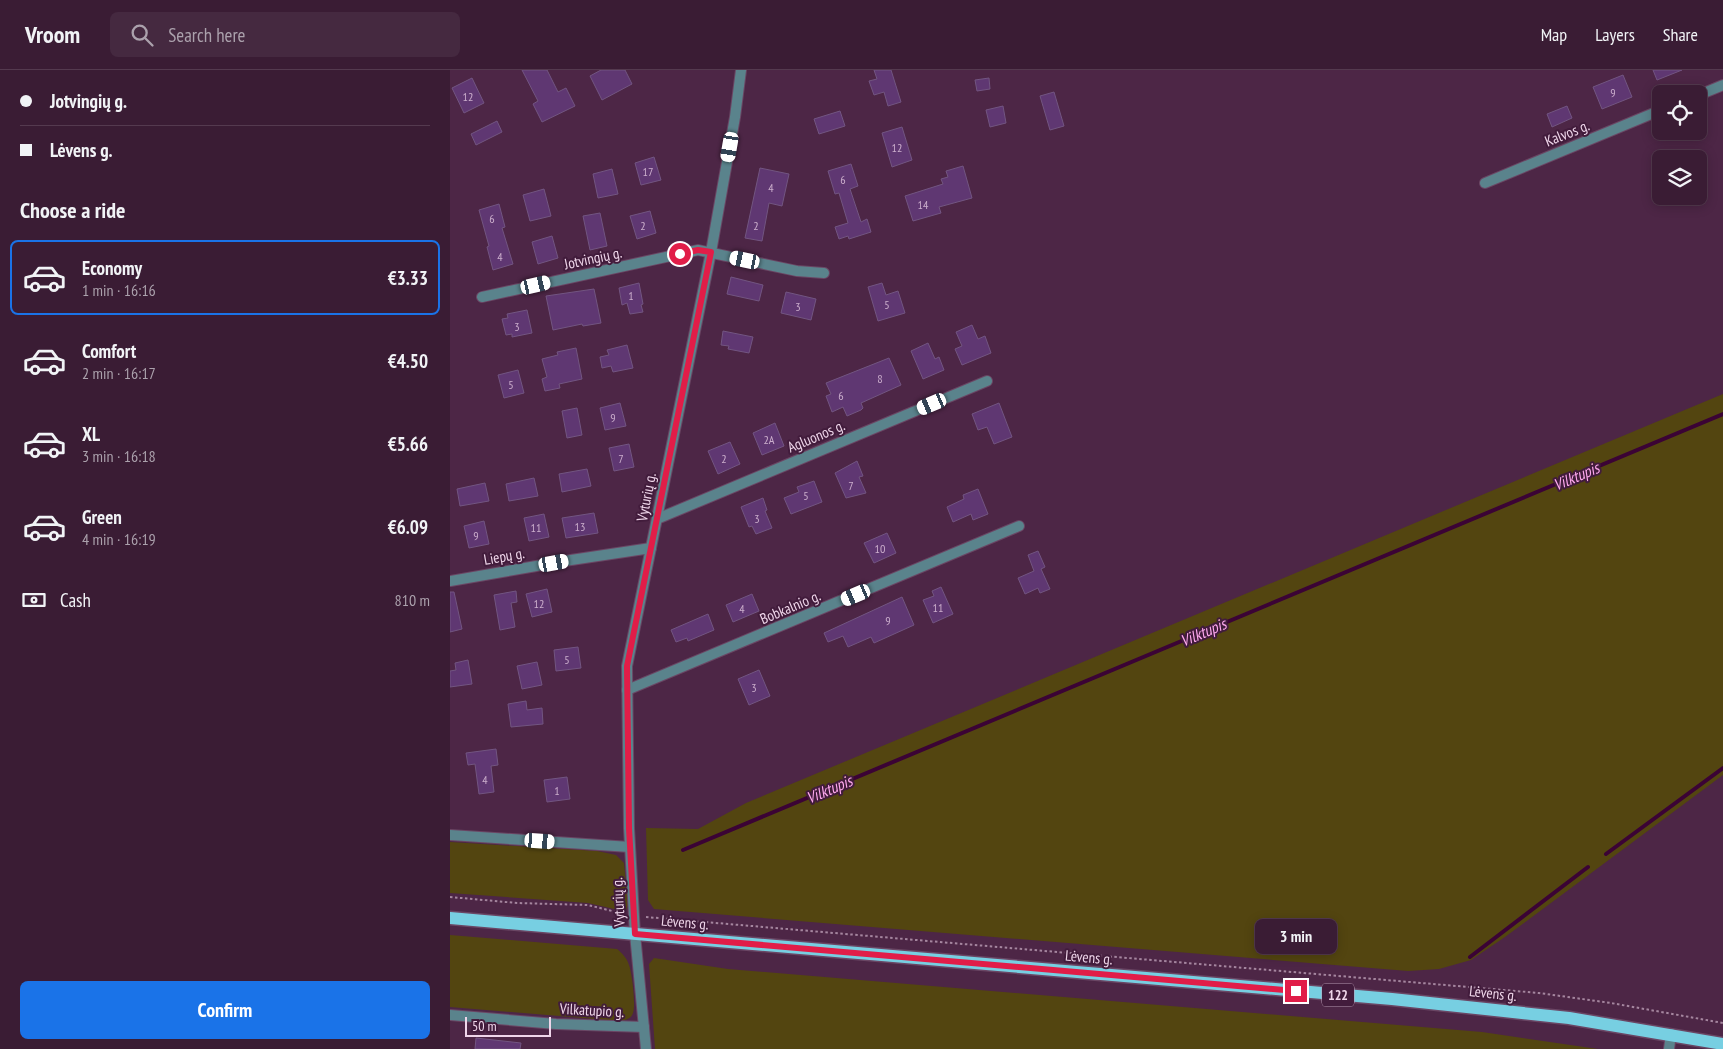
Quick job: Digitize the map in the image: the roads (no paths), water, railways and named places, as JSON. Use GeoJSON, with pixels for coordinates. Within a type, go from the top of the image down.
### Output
{"type":"FeatureCollection","features":[{"type":"Feature","properties":{"kind":"main road","name":"Lėvens g."},"geometry":{"type":"LineString","coordinates":[[450,918],[1392,999],[1569,1018],[1723,1044]]}},
{"type":"Feature","properties":{"kind":"street","name":"Vyturių g."},"geometry":{"type":"LineString","coordinates":[[646,1049],[635,934],[630,847],[627,666],[711,252],[735,117],[741,70]]}},
{"type":"Feature","properties":{"kind":"street"},"geometry":{"type":"LineString","coordinates":[[1707,92],[1723,85]]}},
{"type":"Feature","properties":{"kind":"street","name":"Kalvos g."},"geometry":{"type":"LineString","coordinates":[[1485,183],[1652,114]]}},
{"type":"Feature","properties":{"kind":"street","name":"Jotvingių g."},"geometry":{"type":"LineString","coordinates":[[482,297],[698,250],[797,271],[824,273]]}},
{"type":"Feature","properties":{"kind":"street","name":"Agluonos g."},"geometry":{"type":"LineString","coordinates":[[658,519],[987,381]]}},
{"type":"Feature","properties":{"kind":"street","name":"Bobkalnio g."},"geometry":{"type":"LineString","coordinates":[[627,690],[1019,526]]}},
{"type":"Feature","properties":{"kind":"street","name":"Liepų g."},"geometry":{"type":"LineString","coordinates":[[450,581],[651,548]]}},
{"type":"Feature","properties":{"kind":"street"},"geometry":{"type":"LineString","coordinates":[[450,835],[630,847]]}},
{"type":"Feature","properties":{"kind":"street","name":"Vilkatupio g."},"geometry":{"type":"LineString","coordinates":[[450,1015],[556,1024],[644,1027]]}},
{"type":"Feature","properties":{"kind":"street"},"geometry":{"type":"LineString","coordinates":[[1669,1049],[1671,1034]]}},
{"type":"Feature","properties":{"kind":"waterway","name":"Vilktupis"},"geometry":{"type":"LineString","coordinates":[[683,850],[1723,414]]}},
{"type":"Feature","properties":{"kind":"waterway"},"geometry":{"type":"LineString","coordinates":[[1606,854],[1723,768]]}},
{"type":"Feature","properties":{"kind":"waterway"},"geometry":{"type":"LineString","coordinates":[[1470,957],[1588,867]]}}]}
